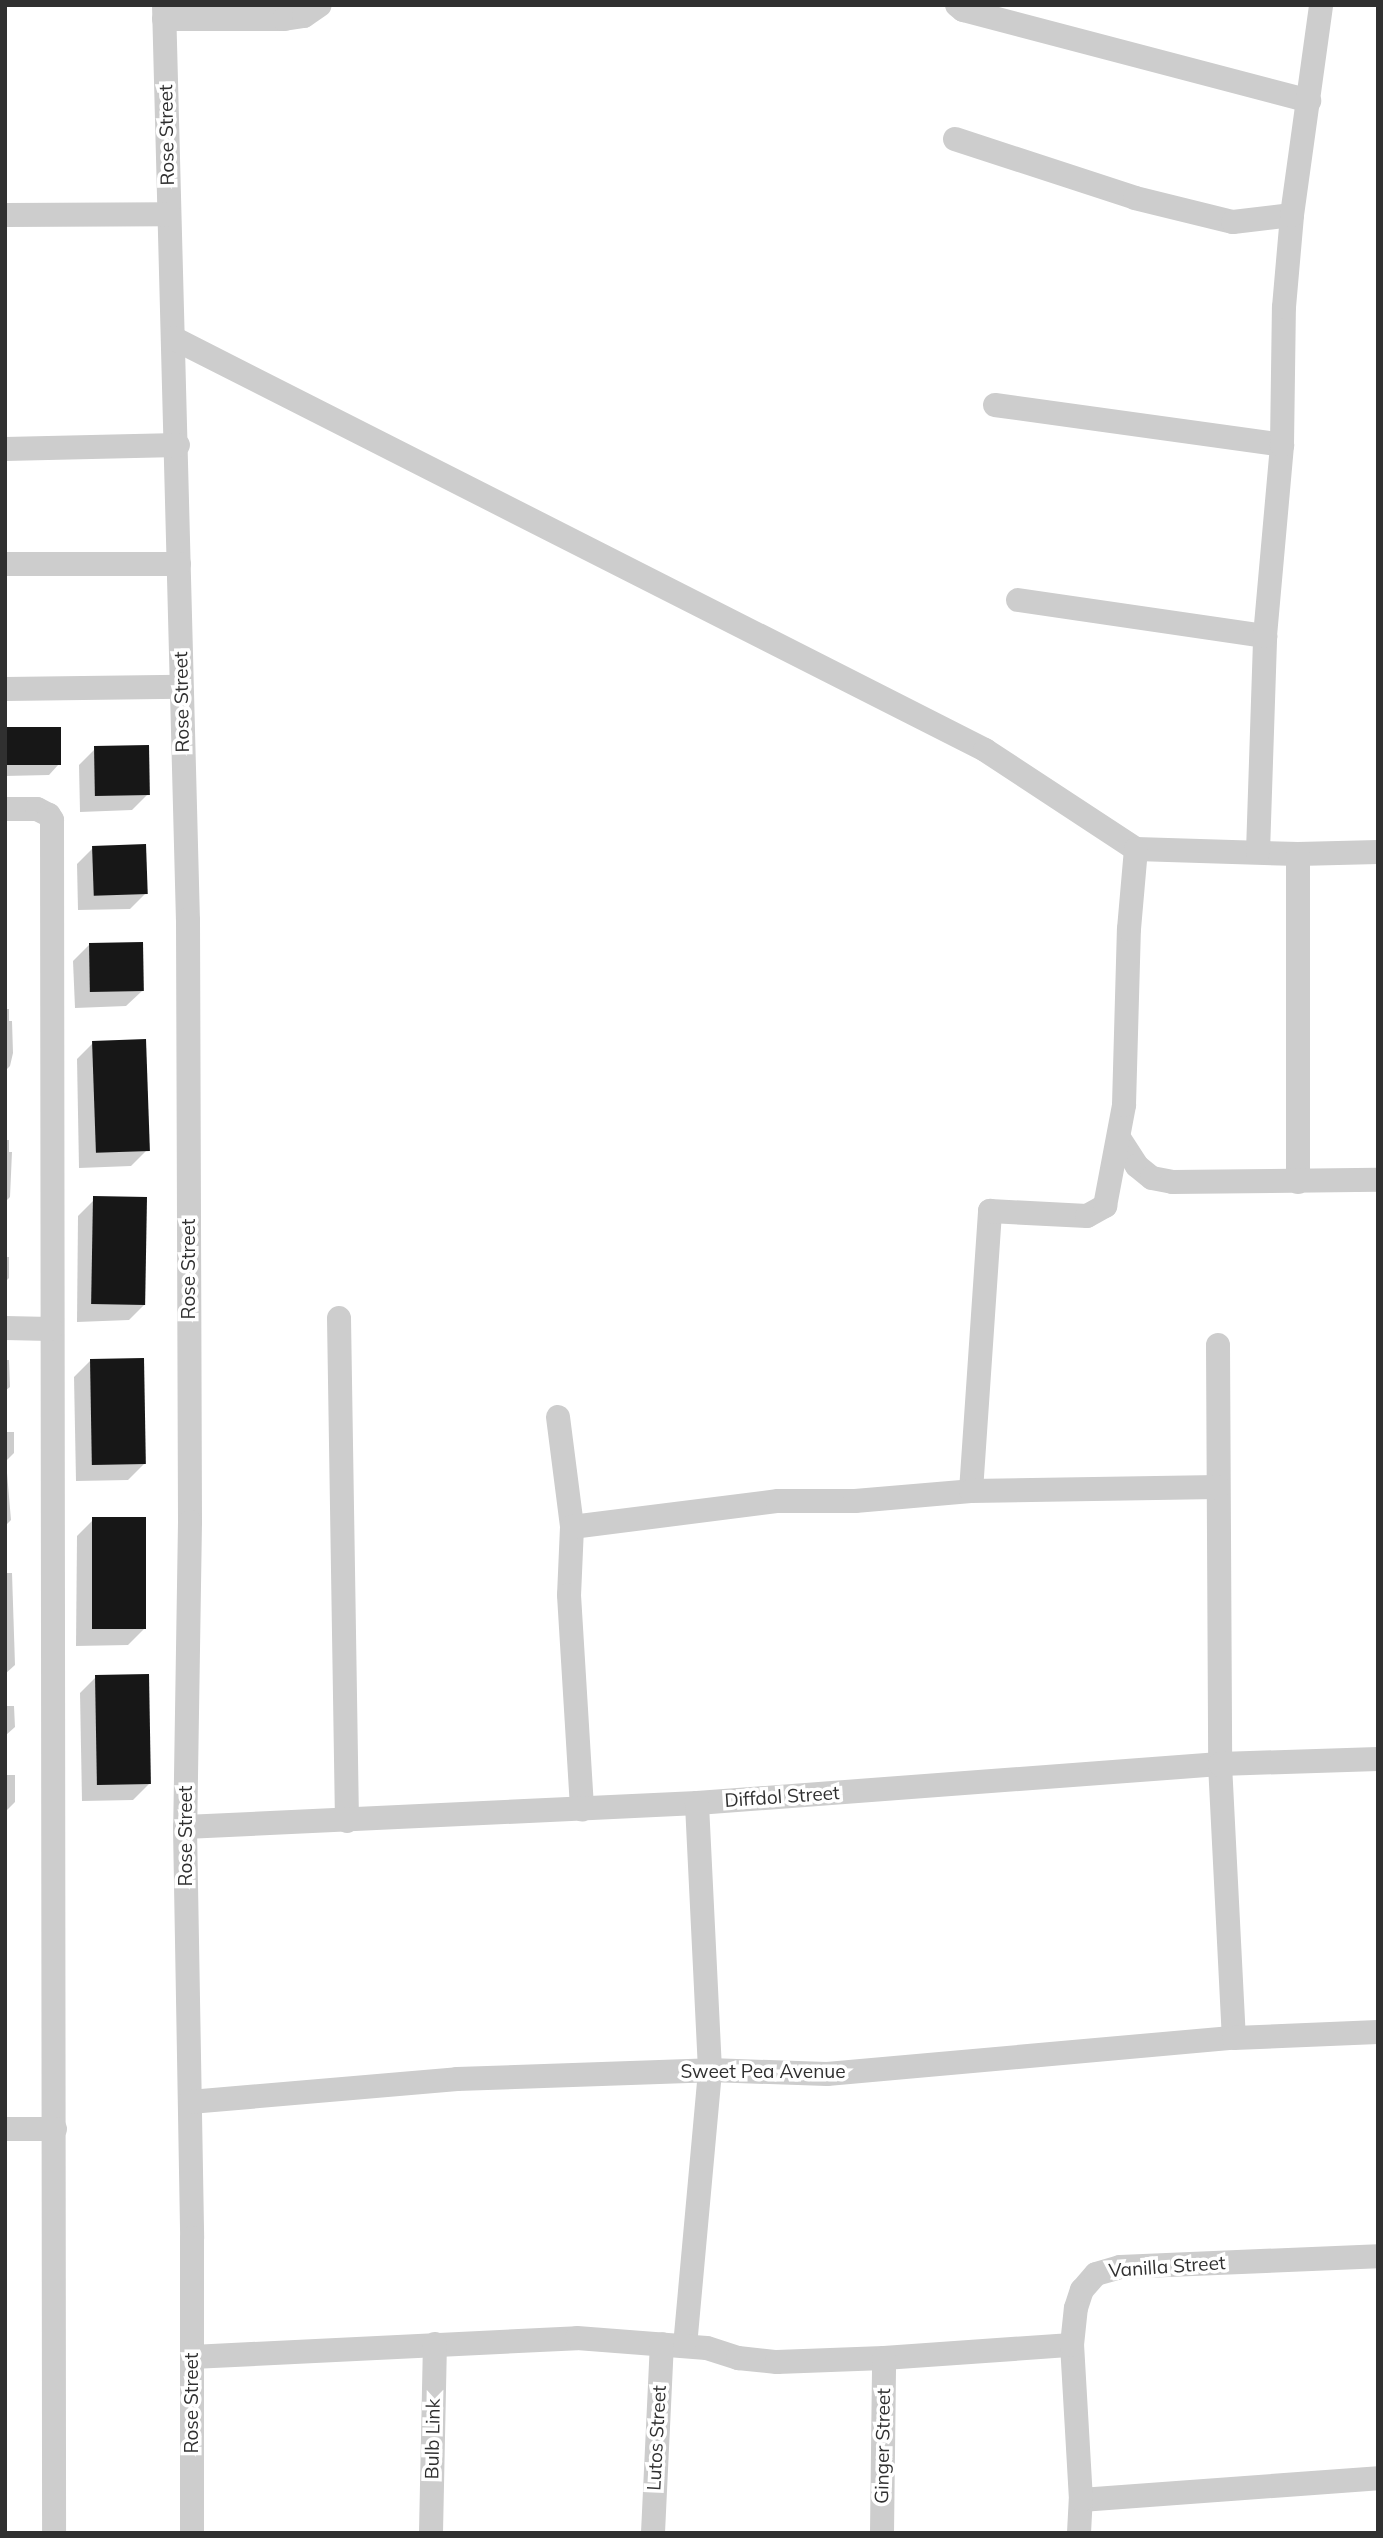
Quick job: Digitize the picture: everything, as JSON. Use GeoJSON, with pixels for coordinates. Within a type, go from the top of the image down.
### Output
{"type":"FeatureCollection","features":[{"type":"Feature","properties":{"kind":"street"},"geometry":{"type":"LineString","coordinates":[[164,12],[284,19],[304,16],[320,5]]}},
{"type":"Feature","properties":{"kind":"street"},"geometry":{"type":"LineString","coordinates":[[957,5],[963,10],[1309,101]]}},
{"type":"Feature","properties":{"kind":"street"},"geometry":{"type":"LineString","coordinates":[[1258,852],[1265,636],[1282,445],[1283,320],[1292,215],[1321,5]]}},
{"type":"Feature","properties":{"kind":"street","name":"Rose Street"},"geometry":{"type":"LineString","coordinates":[[164,12],[178,445],[188,920],[190,1508],[185,1827],[190,2102],[192,2533]]}},
{"type":"Feature","properties":{"kind":"street"},"geometry":{"type":"LineString","coordinates":[[955,139],[1135,198],[1233,222],[1292,215]]}},
{"type":"Feature","properties":{"kind":"street"},"geometry":{"type":"LineString","coordinates":[[5,215],[169,214]]}},
{"type":"Feature","properties":{"kind":"street"},"geometry":{"type":"LineString","coordinates":[[173,338],[985,750],[1136,849],[1298,854],[1378,852]]}},
{"type":"Feature","properties":{"kind":"street"},"geometry":{"type":"LineString","coordinates":[[995,405],[1282,445]]}},
{"type":"Feature","properties":{"kind":"street"},"geometry":{"type":"LineString","coordinates":[[5,449],[178,445]]}},
{"type":"Feature","properties":{"kind":"street"},"geometry":{"type":"LineString","coordinates":[[5,564],[179,564]]}},
{"type":"Feature","properties":{"kind":"street"},"geometry":{"type":"LineString","coordinates":[[1018,600],[1265,636]]}},
{"type":"Feature","properties":{"kind":"street"},"geometry":{"type":"LineString","coordinates":[[5,689],[181,687]]}},
{"type":"Feature","properties":{"kind":"street"},"geometry":{"type":"LineString","coordinates":[[5,808],[37,809],[49,815],[52,820],[54,2533]]}},
{"type":"Feature","properties":{"kind":"street"},"geometry":{"type":"LineString","coordinates":[[971,1491],[990,1211],[1087,1216],[1105,1206],[1124,1105],[1129,929],[1136,849]]}},
{"type":"Feature","properties":{"kind":"street"},"geometry":{"type":"LineString","coordinates":[[1298,854],[1298,1182]]}},
{"type":"Feature","properties":{"kind":"street"},"geometry":{"type":"LineString","coordinates":[[1119,1138],[1137,1167],[1152,1178],[1172,1182],[1378,1180]]}},
{"type":"Feature","properties":{"kind":"street"},"geometry":{"type":"LineString","coordinates":[[339,1318],[347,1821]]}},
{"type":"Feature","properties":{"kind":"street"},"geometry":{"type":"LineString","coordinates":[[5,1328],[51,1329]]}},
{"type":"Feature","properties":{"kind":"street"},"geometry":{"type":"LineString","coordinates":[[1218,1345],[1220,1764],[1234,2038]]}},
{"type":"Feature","properties":{"kind":"street"},"geometry":{"type":"LineString","coordinates":[[558,1417],[572,1527],[569,1595],[582,1810]]}},
{"type":"Feature","properties":{"kind":"street"},"geometry":{"type":"LineString","coordinates":[[572,1527],[778,1502],[855,1501],[971,1491],[1218,1487]]}},
{"type":"Feature","properties":{"kind":"street","name":"Diffdol Street"},"geometry":{"type":"LineString","coordinates":[[185,1827],[582,1810],[1220,1764],[1378,1759]]}},
{"type":"Feature","properties":{"kind":"street","name":"Lutos Street"},"geometry":{"type":"LineString","coordinates":[[653,2533],[673,2345],[710,2070],[697,1803]]}},
{"type":"Feature","properties":{"kind":"street","name":"Sweet Pea Avenue"},"geometry":{"type":"LineString","coordinates":[[190,2102],[457,2079],[710,2070],[827,2074],[1234,2038],[1378,2032]]}},
{"type":"Feature","properties":{"kind":"street"},"geometry":{"type":"LineString","coordinates":[[5,2129],[55,2129]]}},
{"type":"Feature","properties":{"kind":"street","name":"Vanilla Street"},"geometry":{"type":"LineString","coordinates":[[1079,2533],[1080,2500],[1072,2345],[1076,2308],[1082,2290],[1096,2274],[1108,2268],[1378,2256]]}},
{"type":"Feature","properties":{"kind":"street"},"geometry":{"type":"LineString","coordinates":[[192,2357],[577,2338],[673,2345],[738,2358],[777,2362],[884,2358],[1072,2345]]}},
{"type":"Feature","properties":{"kind":"street","name":"Bulb Link"},"geometry":{"type":"LineString","coordinates":[[431,2533],[435,2344]]}},
{"type":"Feature","properties":{"kind":"street","name":"Ginger Street"},"geometry":{"type":"LineString","coordinates":[[882,2533],[884,2358]]}},
{"type":"Feature","properties":{"kind":"street"},"geometry":{"type":"LineString","coordinates":[[1080,2500],[1378,2478]]}},
{"type":"Feature","properties":{"kind":"building"},"geometry":{"type":"Polygon","coordinates":[[[6,727],[61,727],[61,765],[6,765],[6,727]]]}},
{"type":"Feature","properties":{"kind":"building"},"geometry":{"type":"Polygon","coordinates":[[[149,745],[150,795],[95,796],[94,746],[149,745]]]}},
{"type":"Feature","properties":{"kind":"building"},"geometry":{"type":"Polygon","coordinates":[[[146,844],[148,894],[94,896],[92,846],[146,844]]]}},
{"type":"Feature","properties":{"kind":"building"},"geometry":{"type":"Polygon","coordinates":[[[143,942],[144,991],[90,992],[89,943],[143,942]]]}},
{"type":"Feature","properties":{"kind":"building"},"geometry":{"type":"Polygon","coordinates":[[[146,1039],[150,1151],[96,1153],[92,1041],[146,1039]]]}},
{"type":"Feature","properties":{"kind":"building"},"geometry":{"type":"Polygon","coordinates":[[[93,1196],[147,1197],[145,1305],[91,1304],[93,1196]]]}},
{"type":"Feature","properties":{"kind":"building"},"geometry":{"type":"Polygon","coordinates":[[[144,1358],[146,1464],[92,1465],[90,1359],[144,1358]]]}},
{"type":"Feature","properties":{"kind":"building"},"geometry":{"type":"Polygon","coordinates":[[[92,1517],[146,1517],[146,1629],[92,1629],[92,1517]]]}},
{"type":"Feature","properties":{"kind":"building"},"geometry":{"type":"Polygon","coordinates":[[[149,1674],[151,1784],[97,1785],[95,1675],[149,1674]]]}}]}
